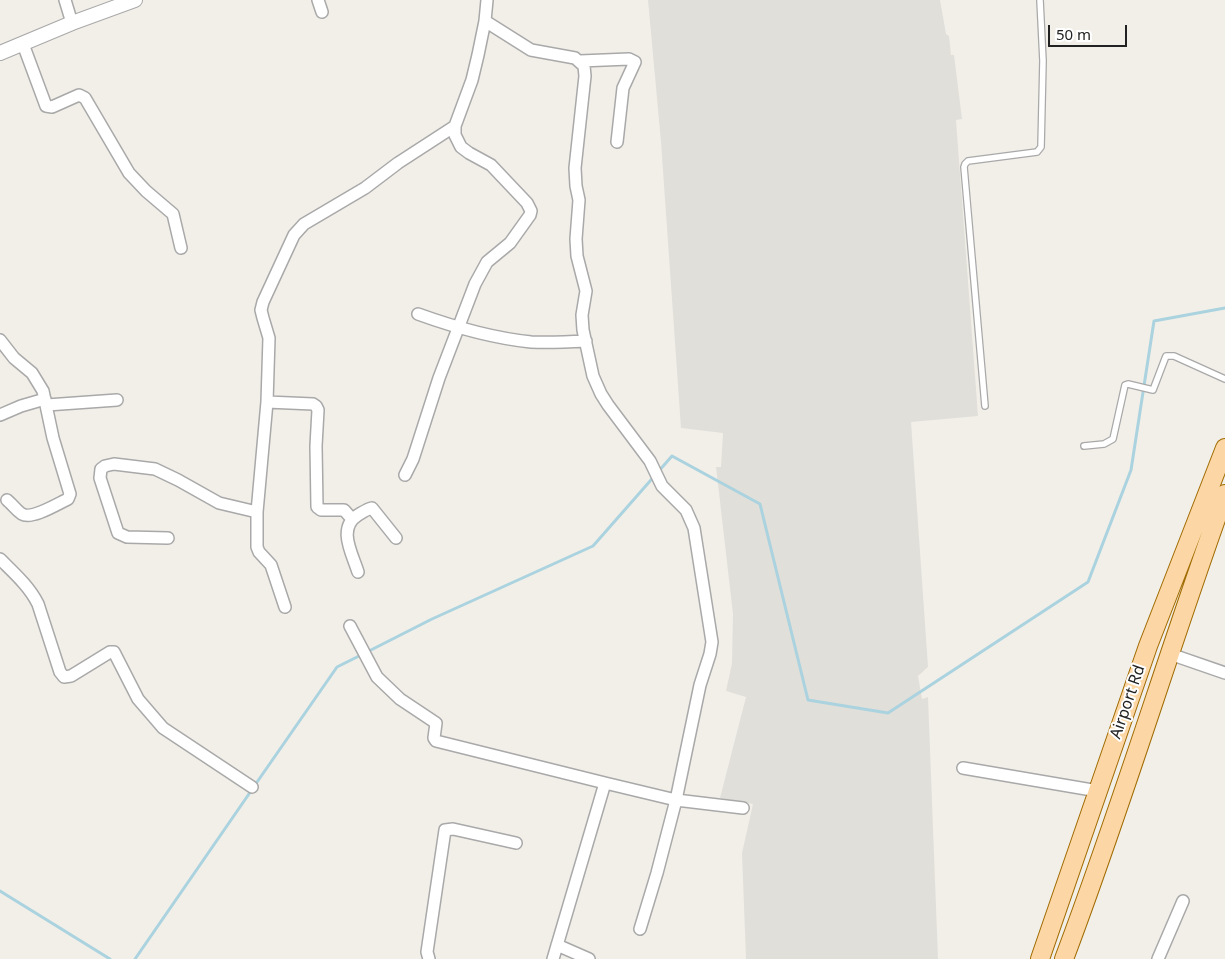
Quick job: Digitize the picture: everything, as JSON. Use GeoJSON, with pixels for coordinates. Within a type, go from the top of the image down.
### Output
{"type":"FeatureCollection","features":[{"type":"Feature","properties":{"kind":"main road","name":"Airport Rd"},"geometry":{"type":"LineString","coordinates":[[1040,959],[1148,646],[1225,448]]}},
{"type":"Feature","properties":{"kind":"main road"},"geometry":{"type":"LineString","coordinates":[[1064,959],[1100,866],[1225,494]]}},
{"type":"Feature","properties":{"kind":"street"},"geometry":{"type":"LineString","coordinates":[[65,0],[72,23]]}},
{"type":"Feature","properties":{"kind":"street"},"geometry":{"type":"LineString","coordinates":[[0,53],[72,23],[135,0]]}},
{"type":"Feature","properties":{"kind":"street"},"geometry":{"type":"LineString","coordinates":[[318,0],[322,12]]}},
{"type":"Feature","properties":{"kind":"street"},"geometry":{"type":"LineString","coordinates":[[405,475],[413,459],[439,378],[476,284],[487,262],[510,243],[531,211],[527,203],[491,165],[469,153],[462,147],[455,136],[455,126],[472,80],[485,20],[487,0]]}},
{"type":"Feature","properties":{"kind":"street"},"geometry":{"type":"LineString","coordinates":[[485,20],[531,50],[546,54],[566,55],[580,61],[629,60],[635,62],[623,88],[617,142]]}},
{"type":"Feature","properties":{"kind":"street"},"geometry":{"type":"LineString","coordinates":[[23,44],[46,106],[52,107],[79,95],[85,98],[129,173],[146,192],[173,214],[181,248]]}},
{"type":"Feature","properties":{"kind":"street"},"geometry":{"type":"LineString","coordinates":[[580,61],[584,66],[585,76],[575,168],[579,200],[576,239],[577,256],[586,292],[582,323],[593,376],[601,394],[650,461],[662,486],[686,510],[694,528],[712,642],[700,685],[676,800],[640,930]]}},
{"type":"Feature","properties":{"kind":"street"},"geometry":{"type":"LineString","coordinates":[[285,607],[271,565],[258,549],[257,512],[267,402],[268,338],[261,310],[263,302],[298,230],[314,217],[365,188],[455,126]]}},
{"type":"Feature","properties":{"kind":"street"},"geometry":{"type":"LineString","coordinates":[[418,314],[459,328],[532,342],[586,342]]}},
{"type":"Feature","properties":{"kind":"street"},"geometry":{"type":"LineString","coordinates":[[0,340],[14,358],[32,373],[39,382],[70,494],[70,497],[39,513],[27,516],[22,514],[7,500]]}},
{"type":"Feature","properties":{"kind":"street"},"geometry":{"type":"LineString","coordinates":[[0,415],[26,404],[117,400]]}},
{"type":"Feature","properties":{"kind":"street"},"geometry":{"type":"LineString","coordinates":[[267,402],[313,404],[316,406],[318,410],[316,446],[317,507],[321,510],[344,510],[352,519]]}},
{"type":"Feature","properties":{"kind":"street"},"geometry":{"type":"LineString","coordinates":[[168,538],[127,537],[118,533],[100,478],[101,469],[114,464],[155,469],[218,503],[257,512]]}},
{"type":"Feature","properties":{"kind":"street"},"geometry":{"type":"LineString","coordinates":[[358,572],[348,537],[348,525],[352,519],[368,508],[372,508],[396,538]]}},
{"type":"Feature","properties":{"kind":"street"},"geometry":{"type":"LineString","coordinates":[[0,559],[33,594],[60,672],[64,677],[71,676],[110,652],[114,652],[134,692],[163,728],[252,786]]}},
{"type":"Feature","properties":{"kind":"street"},"geometry":{"type":"LineString","coordinates":[[350,626],[377,677],[400,699],[436,723],[434,738],[436,741],[676,800],[743,808]]}},
{"type":"Feature","properties":{"kind":"street"},"geometry":{"type":"LineString","coordinates":[[1170,654],[1225,673]]}},
{"type":"Feature","properties":{"kind":"street"},"geometry":{"type":"LineString","coordinates":[[963,768],[1098,791]]}},
{"type":"Feature","properties":{"kind":"street"},"geometry":{"type":"LineString","coordinates":[[553,959],[605,783]]}},
{"type":"Feature","properties":{"kind":"street"},"geometry":{"type":"LineString","coordinates":[[430,959],[427,952],[445,830],[453,829],[516,843]]}},
{"type":"Feature","properties":{"kind":"street"},"geometry":{"type":"LineString","coordinates":[[1158,959],[1184,901]]}},
{"type":"Feature","properties":{"kind":"street"},"geometry":{"type":"LineString","coordinates":[[557,945],[588,959]]}},
{"type":"Feature","properties":{"kind":"lane"},"geometry":{"type":"LineString","coordinates":[[985,406],[964,167],[968,161],[1037,152],[1041,147],[1043,61],[1040,0]]}},
{"type":"Feature","properties":{"kind":"lane"},"geometry":{"type":"LineString","coordinates":[[1084,446],[1104,444],[1113,439],[1126,384],[1148,390],[1154,389],[1164,358],[1170,355],[1225,379]]}},
{"type":"Feature","properties":{"kind":"shaded area"},"geometry":{"type":"Polygon","coordinates":[[[648,0],[940,0],[946,34],[949,36],[951,55],[954,55],[962,119],[956,120],[978,416],[911,422],[928,667],[918,676],[922,699],[928,697],[938,959],[746,959],[742,853],[753,804],[720,798],[746,697],[726,691],[732,663],[733,614],[716,467],[721,467],[723,433],[681,428],[661,142],[648,0]]]}},
{"type":"Feature","properties":{"kind":"waterway"},"geometry":{"type":"LineString","coordinates":[[367,652],[432,619],[593,546],[672,456],[760,504],[808,700],[888,713],[1088,582],[1131,470],[1154,321],[1225,308]]}},
{"type":"Feature","properties":{"kind":"waterway"},"geometry":{"type":"LineString","coordinates":[[255,785],[337,667],[361,655]]}},
{"type":"Feature","properties":{"kind":"waterway"},"geometry":{"type":"LineString","coordinates":[[135,959],[251,791]]}},
{"type":"Feature","properties":{"kind":"waterway"},"geometry":{"type":"LineString","coordinates":[[0,891],[110,959]]}}]}
